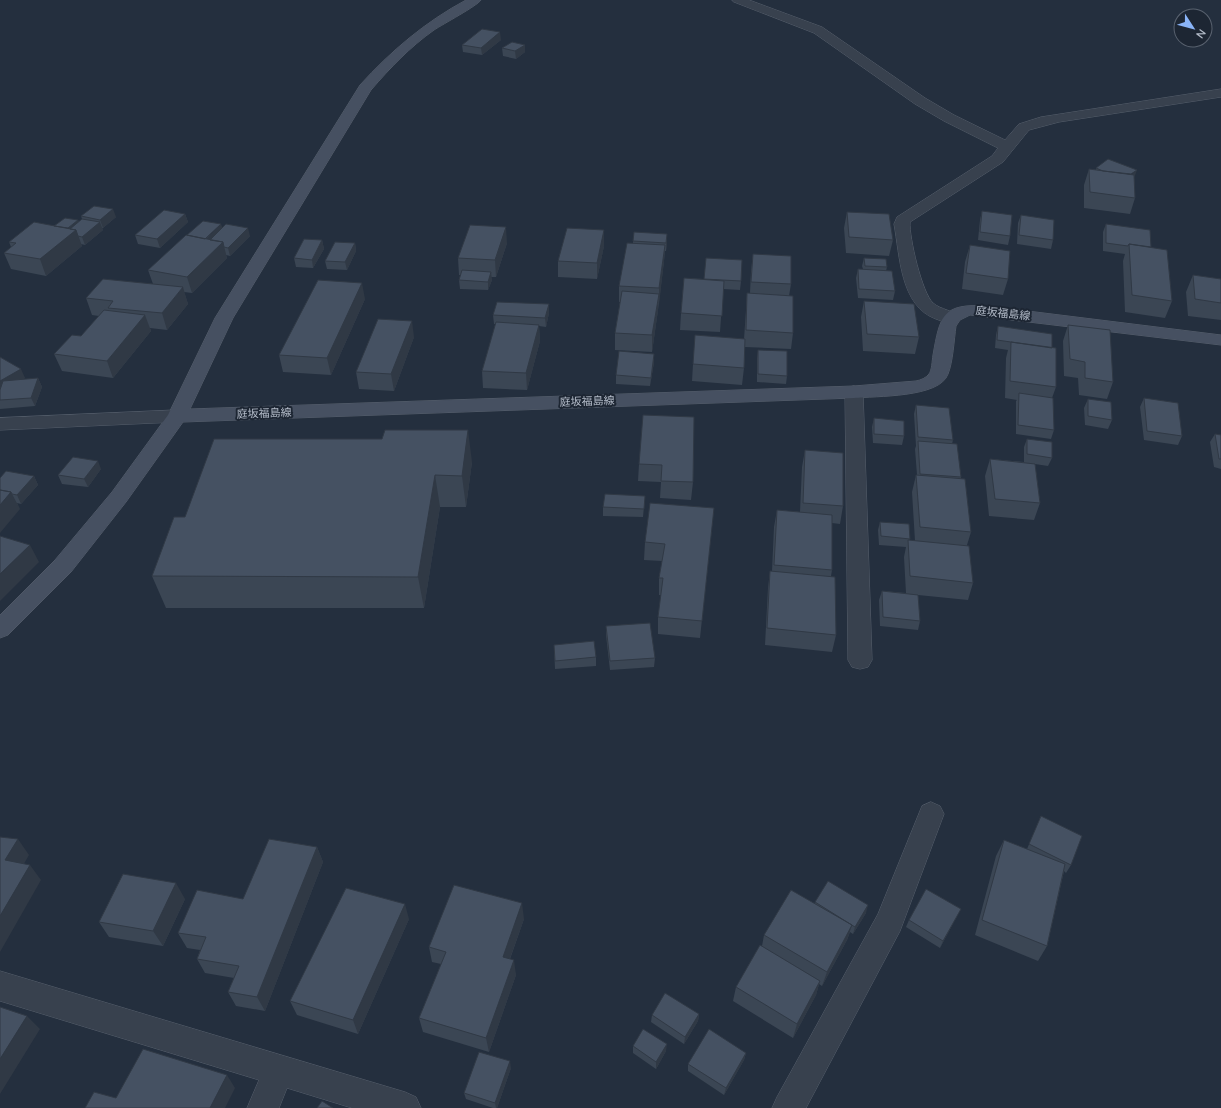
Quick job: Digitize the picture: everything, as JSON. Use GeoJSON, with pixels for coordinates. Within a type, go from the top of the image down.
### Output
{"type":"FeatureCollection","features":[{"type":"Feature","properties":{"kind":"main road"},"geometry":{"type":"LineString","coordinates":[[0,629],[63,566],[119,497],[177,416],[224,318],[365,88],[380,70],[421,33],[441,19],[475,0]]}},
{"type":"Feature","properties":{"kind":"main road","name":"庭坂福島線"},"geometry":{"type":"LineString","coordinates":[[177,416],[854,392],[918,387],[930,383],[939,375],[947,326],[951,318],[961,312],[987,311],[1221,340]]}},
{"type":"Feature","properties":{"kind":"street"},"geometry":{"type":"LineString","coordinates":[[738,0],[818,30],[920,101],[949,118],[1008,147]]}},
{"type":"Feature","properties":{"kind":"street"},"geometry":{"type":"LineString","coordinates":[[951,318],[936,313],[926,306],[916,289],[902,224],[903,220],[998,159],[999,155],[1008,147],[1018,132],[1023,128],[1034,124],[1221,93]]}},
{"type":"Feature","properties":{"kind":"street"},"geometry":{"type":"LineString","coordinates":[[854,392],[860,660]]}},
{"type":"Feature","properties":{"kind":"street"},"geometry":{"type":"LineString","coordinates":[[0,424],[177,416]]}},
{"type":"Feature","properties":{"kind":"street"},"geometry":{"type":"LineString","coordinates":[[788,1108],[890,921],[930,814]]}},
{"type":"Feature","properties":{"kind":"street"},"geometry":{"type":"LineString","coordinates":[[0,986],[405,1108]]}},
{"type":"Feature","properties":{"kind":"street"},"geometry":{"type":"LineString","coordinates":[[263,1108],[279,1070]]}},
{"type":"Feature","properties":{"kind":"building"},"geometry":{"type":"Polygon","coordinates":[[[482,29],[500,32],[481,48],[462,45],[482,29]]]}},
{"type":"Feature","properties":{"kind":"building"},"geometry":{"type":"Polygon","coordinates":[[[512,42],[525,45],[515,51],[502,48],[512,42]]]}},
{"type":"Feature","properties":{"kind":"building"},"geometry":{"type":"Polygon","coordinates":[[[1108,159],[1137,170],[1131,174],[1103,171],[1096,168],[1108,159]]]}},
{"type":"Feature","properties":{"kind":"building"},"geometry":{"type":"Polygon","coordinates":[[[1089,169],[1134,175],[1135,198],[1090,192],[1089,169]]]}},
{"type":"Feature","properties":{"kind":"building"},"geometry":{"type":"Polygon","coordinates":[[[94,206],[113,209],[100,220],[81,216],[94,206]]]}},
{"type":"Feature","properties":{"kind":"building"},"geometry":{"type":"Polygon","coordinates":[[[164,210],[185,214],[157,239],[135,235],[164,210]]]}},
{"type":"Feature","properties":{"kind":"building"},"geometry":{"type":"Polygon","coordinates":[[[982,211],[1012,215],[1010,236],[980,232],[982,211]]]}},
{"type":"Feature","properties":{"kind":"building"},"geometry":{"type":"Polygon","coordinates":[[[847,212],[889,214],[893,240],[849,237],[847,212]]]}},
{"type":"Feature","properties":{"kind":"building"},"geometry":{"type":"Polygon","coordinates":[[[1021,215],[1054,220],[1053,240],[1019,235],[1021,215]]]}},
{"type":"Feature","properties":{"kind":"building"},"geometry":{"type":"Polygon","coordinates":[[[65,218],[78,220],[68,228],[54,226],[65,218]]]}},
{"type":"Feature","properties":{"kind":"building"},"geometry":{"type":"Polygon","coordinates":[[[82,219],[100,222],[82,237],[78,236],[76,230],[70,229],[82,219]]]}},
{"type":"Feature","properties":{"kind":"building"},"geometry":{"type":"Polygon","coordinates":[[[203,221],[221,224],[205,239],[187,235],[203,221]]]}},
{"type":"Feature","properties":{"kind":"building"},"geometry":{"type":"Polygon","coordinates":[[[34,222],[76,230],[40,259],[4,253],[16,243],[9,242],[34,222]]]}},
{"type":"Feature","properties":{"kind":"building"},"geometry":{"type":"Polygon","coordinates":[[[226,224],[248,228],[228,248],[224,247],[223,242],[210,240],[226,224]]]}},
{"type":"Feature","properties":{"kind":"building"},"geometry":{"type":"Polygon","coordinates":[[[1106,224],[1150,230],[1151,247],[1106,243],[1106,224]]]}},
{"type":"Feature","properties":{"kind":"building"},"geometry":{"type":"Polygon","coordinates":[[[470,225],[506,227],[495,260],[458,258],[470,225]]]}},
{"type":"Feature","properties":{"kind":"building"},"geometry":{"type":"Polygon","coordinates":[[[567,228],[604,230],[597,263],[558,261],[567,228]]]}},
{"type":"Feature","properties":{"kind":"building"},"geometry":{"type":"Polygon","coordinates":[[[634,232],[667,234],[666,243],[633,241],[634,232]]]}},
{"type":"Feature","properties":{"kind":"building"},"geometry":{"type":"Polygon","coordinates":[[[186,235],[223,242],[187,277],[148,270],[186,235]]]}},
{"type":"Feature","properties":{"kind":"building"},"geometry":{"type":"Polygon","coordinates":[[[304,239],[322,240],[312,260],[294,258],[304,239]]]}},
{"type":"Feature","properties":{"kind":"building"},"geometry":{"type":"Polygon","coordinates":[[[335,242],[355,243],[345,262],[325,261],[335,242]]]}},
{"type":"Feature","properties":{"kind":"building"},"geometry":{"type":"Polygon","coordinates":[[[627,243],[665,245],[659,288],[619,286],[627,243]]]}},
{"type":"Feature","properties":{"kind":"building"},"geometry":{"type":"Polygon","coordinates":[[[1129,244],[1167,250],[1172,301],[1132,295],[1129,244]]]}},
{"type":"Feature","properties":{"kind":"building"},"geometry":{"type":"Polygon","coordinates":[[[970,245],[1010,251],[1008,279],[966,273],[970,245]]]}},
{"type":"Feature","properties":{"kind":"building"},"geometry":{"type":"Polygon","coordinates":[[[753,254],[791,256],[791,284],[751,282],[753,254]]]}},
{"type":"Feature","properties":{"kind":"building"},"geometry":{"type":"Polygon","coordinates":[[[706,258],[742,260],[741,281],[704,279],[706,258]]]}},
{"type":"Feature","properties":{"kind":"building"},"geometry":{"type":"Polygon","coordinates":[[[864,258],[886,259],[887,267],[865,266],[864,258]]]}},
{"type":"Feature","properties":{"kind":"building"},"geometry":{"type":"Polygon","coordinates":[[[858,269],[892,271],[895,291],[859,289],[858,269]]]}},
{"type":"Feature","properties":{"kind":"building"},"geometry":{"type":"Polygon","coordinates":[[[462,270],[491,272],[488,282],[459,280],[462,270]]]}},
{"type":"Feature","properties":{"kind":"building"},"geometry":{"type":"Polygon","coordinates":[[[1193,275],[1221,279],[1221,303],[1195,299],[1193,275]]]}},
{"type":"Feature","properties":{"kind":"building"},"geometry":{"type":"Polygon","coordinates":[[[684,278],[724,281],[722,316],[681,313],[684,278]]]}},
{"type":"Feature","properties":{"kind":"building"},"geometry":{"type":"Polygon","coordinates":[[[103,279],[183,287],[162,313],[108,308],[113,301],[86,298],[103,279]]]}},
{"type":"Feature","properties":{"kind":"building"},"geometry":{"type":"Polygon","coordinates":[[[318,280],[362,283],[327,358],[279,355],[318,280]]]}},
{"type":"Feature","properties":{"kind":"building"},"geometry":{"type":"Polygon","coordinates":[[[622,291],[659,294],[652,335],[615,333],[622,291]]]}},
{"type":"Feature","properties":{"kind":"building"},"geometry":{"type":"Polygon","coordinates":[[[747,293],[793,296],[793,333],[746,330],[747,293]]]}},
{"type":"Feature","properties":{"kind":"building"},"geometry":{"type":"Polygon","coordinates":[[[864,301],[914,304],[919,337],[867,334],[864,301]]]}},
{"type":"Feature","properties":{"kind":"building"},"geometry":{"type":"Polygon","coordinates":[[[497,302],[549,304],[545,318],[493,315],[497,302]]]}},
{"type":"Feature","properties":{"kind":"building"},"geometry":{"type":"Polygon","coordinates":[[[104,310],[145,315],[107,361],[54,354],[72,335],[81,336],[104,310]]]}},
{"type":"Feature","properties":{"kind":"building"},"geometry":{"type":"Polygon","coordinates":[[[378,319],[412,321],[391,374],[356,372],[378,319]]]}},
{"type":"Feature","properties":{"kind":"building"},"geometry":{"type":"Polygon","coordinates":[[[496,322],[539,325],[526,373],[482,371],[496,322]]]}},
{"type":"Feature","properties":{"kind":"building"},"geometry":{"type":"Polygon","coordinates":[[[1068,325],[1110,330],[1113,382],[1085,378],[1085,362],[1070,359],[1068,325]]]}},
{"type":"Feature","properties":{"kind":"building"},"geometry":{"type":"Polygon","coordinates":[[[998,326],[1052,334],[1052,348],[997,340],[998,326]]]}},
{"type":"Feature","properties":{"kind":"building"},"geometry":{"type":"Polygon","coordinates":[[[695,335],[745,339],[744,368],[693,364],[695,335]]]}},
{"type":"Feature","properties":{"kind":"building"},"geometry":{"type":"Polygon","coordinates":[[[1011,342],[1056,348],[1056,387],[1010,381],[1011,342]]]}},
{"type":"Feature","properties":{"kind":"building"},"geometry":{"type":"Polygon","coordinates":[[[758,350],[787,351],[787,376],[758,374],[758,350]]]}},
{"type":"Feature","properties":{"kind":"building"},"geometry":{"type":"Polygon","coordinates":[[[619,351],[654,354],[651,378],[616,375],[619,351]]]}},
{"type":"Feature","properties":{"kind":"building"},"geometry":{"type":"Polygon","coordinates":[[[0,357],[21,369],[0,381],[0,357]]]}},
{"type":"Feature","properties":{"kind":"building"},"geometry":{"type":"Polygon","coordinates":[[[38,378],[31,398],[0,400],[0,390],[3,381],[38,378]]]}},
{"type":"Feature","properties":{"kind":"building"},"geometry":{"type":"Polygon","coordinates":[[[1019,393],[1053,398],[1054,430],[1018,425],[1019,393]]]}},
{"type":"Feature","properties":{"kind":"building"},"geometry":{"type":"Polygon","coordinates":[[[1144,398],[1178,403],[1182,436],[1147,431],[1144,398]]]}},
{"type":"Feature","properties":{"kind":"building"},"geometry":{"type":"Polygon","coordinates":[[[1088,399],[1111,402],[1112,420],[1088,416],[1088,399]]]}},
{"type":"Feature","properties":{"kind":"building"},"geometry":{"type":"Polygon","coordinates":[[[916,405],[949,408],[953,440],[918,437],[916,405]]]}},
{"type":"Feature","properties":{"kind":"building"},"geometry":{"type":"Polygon","coordinates":[[[643,415],[694,417],[693,482],[661,481],[662,465],[639,464],[643,415]]]}},
{"type":"Feature","properties":{"kind":"building"},"geometry":{"type":"Polygon","coordinates":[[[874,418],[904,421],[904,436],[874,434],[874,418]]]}},
{"type":"Feature","properties":{"kind":"building"},"geometry":{"type":"Polygon","coordinates":[[[385,430],[468,430],[462,476],[435,475],[418,577],[152,576],[174,517],[185,517],[214,439],[382,439],[385,430]]]}},
{"type":"Feature","properties":{"kind":"building"},"geometry":{"type":"Polygon","coordinates":[[[1215,434],[1221,435],[1221,459],[1219,459],[1215,434]]]}},
{"type":"Feature","properties":{"kind":"building"},"geometry":{"type":"Polygon","coordinates":[[[1027,439],[1052,442],[1052,458],[1027,454],[1027,439]]]}},
{"type":"Feature","properties":{"kind":"building"},"geometry":{"type":"Polygon","coordinates":[[[918,441],[957,444],[961,477],[920,474],[918,441]]]}},
{"type":"Feature","properties":{"kind":"building"},"geometry":{"type":"Polygon","coordinates":[[[805,450],[843,453],[843,506],[803,503],[805,450]]]}},
{"type":"Feature","properties":{"kind":"building"},"geometry":{"type":"Polygon","coordinates":[[[73,457],[98,461],[84,479],[58,475],[73,457]]]}},
{"type":"Feature","properties":{"kind":"building"},"geometry":{"type":"Polygon","coordinates":[[[990,459],[1035,464],[1040,503],[995,499],[990,459]]]}},
{"type":"Feature","properties":{"kind":"building"},"geometry":{"type":"Polygon","coordinates":[[[6,471],[34,476],[17,495],[0,490],[0,478],[6,471]]]}},
{"type":"Feature","properties":{"kind":"building"},"geometry":{"type":"Polygon","coordinates":[[[916,475],[965,479],[971,532],[920,527],[916,475]]]}},
{"type":"Feature","properties":{"kind":"building"},"geometry":{"type":"Polygon","coordinates":[[[0,490],[11,492],[0,505],[0,490]]]}},
{"type":"Feature","properties":{"kind":"building"},"geometry":{"type":"Polygon","coordinates":[[[605,494],[645,496],[644,509],[603,507],[605,494]]]}},
{"type":"Feature","properties":{"kind":"building"},"geometry":{"type":"Polygon","coordinates":[[[650,503],[714,508],[702,621],[658,617],[663,578],[659,578],[665,544],[645,542],[650,503]]]}},
{"type":"Feature","properties":{"kind":"building"},"geometry":{"type":"Polygon","coordinates":[[[777,510],[832,515],[832,570],[774,565],[777,510]]]}},
{"type":"Feature","properties":{"kind":"building"},"geometry":{"type":"Polygon","coordinates":[[[880,522],[909,524],[910,539],[881,536],[880,522]]]}},
{"type":"Feature","properties":{"kind":"building"},"geometry":{"type":"Polygon","coordinates":[[[0,536],[30,545],[0,574],[0,536]]]}},
{"type":"Feature","properties":{"kind":"building"},"geometry":{"type":"Polygon","coordinates":[[[908,540],[969,546],[973,583],[910,576],[908,540]]]}},
{"type":"Feature","properties":{"kind":"building"},"geometry":{"type":"Polygon","coordinates":[[[770,571],[835,577],[836,635],[767,628],[770,571]]]}},
{"type":"Feature","properties":{"kind":"building"},"geometry":{"type":"Polygon","coordinates":[[[882,591],[918,595],[920,621],[883,617],[882,591]]]}},
{"type":"Feature","properties":{"kind":"building"},"geometry":{"type":"Polygon","coordinates":[[[650,623],[655,658],[610,661],[606,626],[650,623]]]}},
{"type":"Feature","properties":{"kind":"building"},"geometry":{"type":"Polygon","coordinates":[[[594,641],[596,657],[555,661],[554,645],[594,641]]]}},
{"type":"Feature","properties":{"kind":"building"},"geometry":{"type":"Polygon","coordinates":[[[1041,816],[1082,836],[1071,865],[1029,844],[1041,816]]]}},
{"type":"Feature","properties":{"kind":"building"},"geometry":{"type":"Polygon","coordinates":[[[0,837],[18,839],[5,860],[30,865],[0,916],[0,837]]]}},
{"type":"Feature","properties":{"kind":"building"},"geometry":{"type":"Polygon","coordinates":[[[269,839],[317,847],[257,997],[228,992],[239,966],[197,959],[206,937],[178,933],[197,890],[243,899],[269,839]]]}},
{"type":"Feature","properties":{"kind":"building"},"geometry":{"type":"Polygon","coordinates":[[[1004,840],[1065,864],[1047,946],[982,920],[1004,840]]]}},
{"type":"Feature","properties":{"kind":"building"},"geometry":{"type":"Polygon","coordinates":[[[123,874],[176,883],[153,931],[99,922],[123,874]]]}},
{"type":"Feature","properties":{"kind":"building"},"geometry":{"type":"Polygon","coordinates":[[[828,881],[868,905],[855,927],[815,902],[828,881]]]}},
{"type":"Feature","properties":{"kind":"building"},"geometry":{"type":"Polygon","coordinates":[[[454,885],[522,903],[503,957],[514,960],[486,1038],[419,1018],[446,952],[429,947],[454,885]]]}},
{"type":"Feature","properties":{"kind":"building"},"geometry":{"type":"Polygon","coordinates":[[[346,888],[405,904],[353,1020],[290,1001],[346,888]]]}},
{"type":"Feature","properties":{"kind":"building"},"geometry":{"type":"Polygon","coordinates":[[[926,889],[961,909],[943,941],[909,920],[926,889]]]}},
{"type":"Feature","properties":{"kind":"building"},"geometry":{"type":"Polygon","coordinates":[[[791,890],[852,925],[827,972],[764,935],[791,890]]]}},
{"type":"Feature","properties":{"kind":"building"},"geometry":{"type":"Polygon","coordinates":[[[760,945],[820,981],[797,1024],[736,987],[760,945]]]}},
{"type":"Feature","properties":{"kind":"building"},"geometry":{"type":"Polygon","coordinates":[[[665,993],[699,1014],[685,1037],[652,1015],[665,993]]]}},
{"type":"Feature","properties":{"kind":"building"},"geometry":{"type":"Polygon","coordinates":[[[0,1007],[27,1016],[0,1059],[0,1007]]]}},
{"type":"Feature","properties":{"kind":"building"},"geometry":{"type":"Polygon","coordinates":[[[643,1029],[667,1044],[656,1062],[633,1046],[643,1029]]]}},
{"type":"Feature","properties":{"kind":"building"},"geometry":{"type":"Polygon","coordinates":[[[709,1029],[746,1053],[726,1088],[688,1064],[709,1029]]]}},
{"type":"Feature","properties":{"kind":"building"},"geometry":{"type":"Polygon","coordinates":[[[143,1049],[227,1075],[210,1108],[85,1108],[94,1092],[116,1098],[143,1049]]]}},
{"type":"Feature","properties":{"kind":"building"},"geometry":{"type":"Polygon","coordinates":[[[479,1052],[510,1061],[495,1103],[464,1093],[479,1052]]]}},
{"type":"Feature","properties":{"kind":"building"},"geometry":{"type":"Polygon","coordinates":[[[322,1101],[333,1108],[317,1108],[322,1101]]]}}]}
